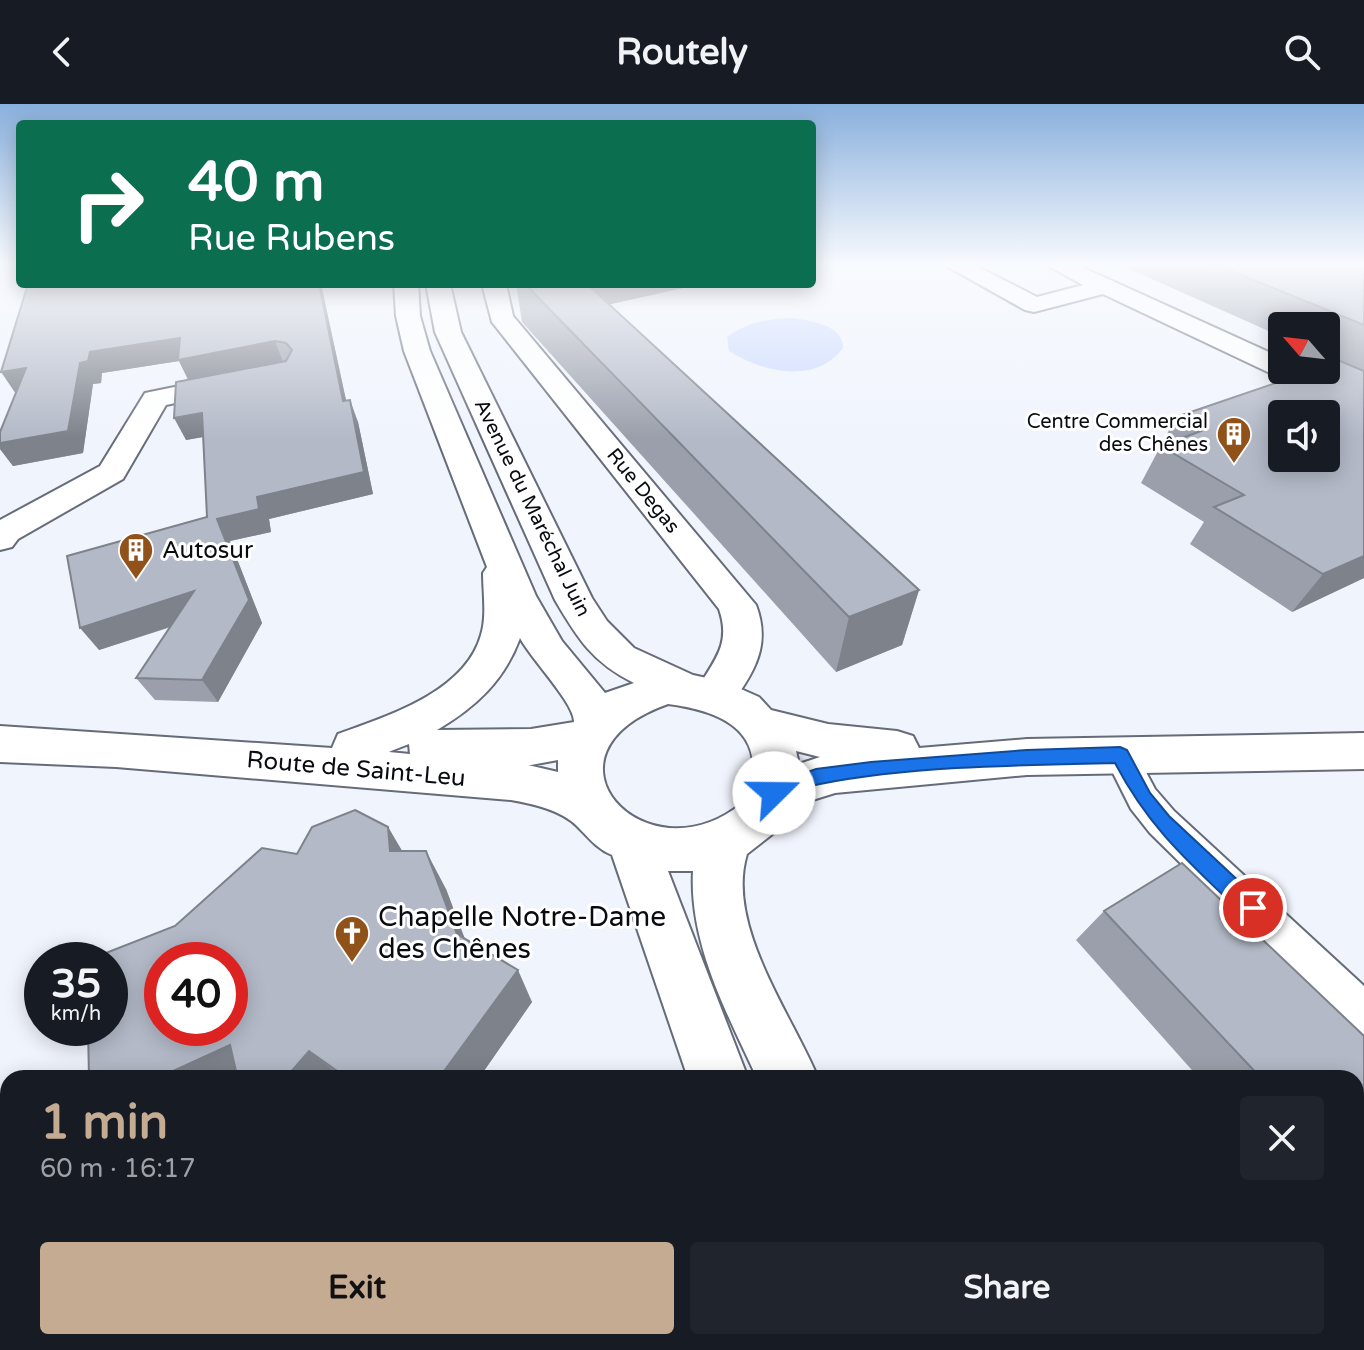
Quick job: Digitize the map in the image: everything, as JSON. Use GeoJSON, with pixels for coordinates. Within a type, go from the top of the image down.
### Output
{"type":"FeatureCollection","features":[{"type":"Feature","properties":{"kind":"street","name":"Avenue du Maréchal Juin"},"geometry":{"type":"LineString","coordinates":[[409,321],[417,351],[500,559],[547,651],[585,695],[592,729]]}},
{"type":"Feature","properties":{"kind":"street","name":"Avenue du Maréchal Juin"},"geometry":{"type":"LineString","coordinates":[[446,321],[448,332],[580,611],[593,631],[620,658],[699,690]]}},
{"type":"Feature","properties":{"kind":"street","name":"Rue Degas"},"geometry":{"type":"LineString","coordinates":[[504,321],[737,605],[746,636],[744,652],[699,690]]}},
{"type":"Feature","properties":{"kind":"street"},"geometry":{"type":"LineString","coordinates":[[1179,321],[1268,362]]}},
{"type":"Feature","properties":{"kind":"street"},"geometry":{"type":"LineString","coordinates":[[0,539],[2,533],[112,472],[155,399],[255,379]]}},
{"type":"Feature","properties":{"kind":"street"},"geometry":{"type":"LineString","coordinates":[[354,747],[438,709],[485,666],[495,653],[502,626],[500,559]]}},
{"type":"Feature","properties":{"kind":"street"},"geometry":{"type":"LineString","coordinates":[[611,825],[673,850],[697,849],[727,839],[753,822],[774,793],[778,757],[764,725],[738,703],[699,690],[635,695],[592,729],[578,774],[611,825],[715,1070]]}},
{"type":"Feature","properties":{"kind":"street"},"geometry":{"type":"LineString","coordinates":[[764,725],[867,747],[1027,757]]}},
{"type":"Feature","properties":{"kind":"street","name":"Route de Saint-Leu"},"geometry":{"type":"LineString","coordinates":[[116,749],[490,749],[562,744],[592,729]]}},
{"type":"Feature","properties":{"kind":"street","name":"Route de Saint-Leu"},"geometry":{"type":"LineString","coordinates":[[0,744],[116,749],[511,781],[548,788],[611,825]]}},
{"type":"Feature","properties":{"kind":"street"},"geometry":{"type":"LineString","coordinates":[[774,793],[816,777],[835,774],[1027,757],[1364,751]]}},
{"type":"Feature","properties":{"kind":"street"},"geometry":{"type":"LineString","coordinates":[[727,839],[718,864],[723,926],[732,955],[784,1070]]}},
{"type":"Feature","properties":{"kind":"lane"},"geometry":{"type":"LineString","coordinates":[[1120,755],[1143,799],[1162,822],[1364,1014]]}},
{"type":"Feature","properties":{"kind":"shaded area"},"geometry":{"type":"Polygon","coordinates":[[[762,321],[816,322],[838,334],[843,348],[832,360],[818,367],[804,371],[772,369],[729,351],[727,337],[762,321]]]}},
{"type":"Feature","properties":{"kind":"building"},"geometry":{"type":"Polygon","coordinates":[[[17,321],[327,321],[343,401],[350,400],[364,472],[257,497],[259,509],[217,519],[249,600],[202,680],[136,678],[194,591],[80,628],[67,556],[207,517],[202,413],[174,418],[176,382],[286,361],[292,350],[286,343],[275,341],[178,360],[180,338],[90,352],[88,361],[80,363],[68,431],[0,443],[0,432],[26,368],[1,372],[17,321]]]}},
{"type":"Feature","properties":{"kind":"building"},"geometry":{"type":"Polygon","coordinates":[[[561,321],[627,321],[919,590],[849,617],[561,321]]]}},
{"type":"Feature","properties":{"kind":"building"},"geometry":{"type":"Polygon","coordinates":[[[1340,361],[1364,371],[1364,556],[1323,574],[1214,507],[1244,495],[1161,446],[1201,431],[1176,417],[1273,384],[1340,384],[1340,361]]]}},
{"type":"Feature","properties":{"kind":"building","name":"Chapelle Notre-Dame des Chênes"},"geometry":{"type":"Polygon","coordinates":[[[355,810],[388,827],[390,851],[426,851],[457,934],[518,970],[445,1070],[336,1070],[309,1051],[293,1070],[236,1070],[230,1046],[248,1046],[248,942],[144,942],[144,1046],[228,1046],[175,1070],[89,1070],[88,1046],[128,1046],[128,944],[175,926],[262,848],[297,854],[312,827],[355,810]]]}},
{"type":"Feature","properties":{"kind":"building"},"geometry":{"type":"Polygon","coordinates":[[[1182,863],[1364,1036],[1364,1070],[1253,1070],[1104,911],[1182,863]]]}},
{"type":"Feature","properties":{"kind":"place","name":"Centre Commercial des Chênes"},"geometry":{"type":"Point","coordinates":[1234,465]}},
{"type":"Feature","properties":{"kind":"place","name":"Autosur"},"geometry":{"type":"Point","coordinates":[136,581]}},
{"type":"Feature","properties":{"kind":"place","name":"Chapelle Notre-Dame des Chênes"},"geometry":{"type":"Point","coordinates":[352,964]}},
{"type":"Feature","properties":{"kind":"route"},"geometry":{"type":"LineString","coordinates":[[774,793],[816,777],[871,769],[1027,757],[1120,755],[1143,799],[1162,822],[1253,908]]}}]}
